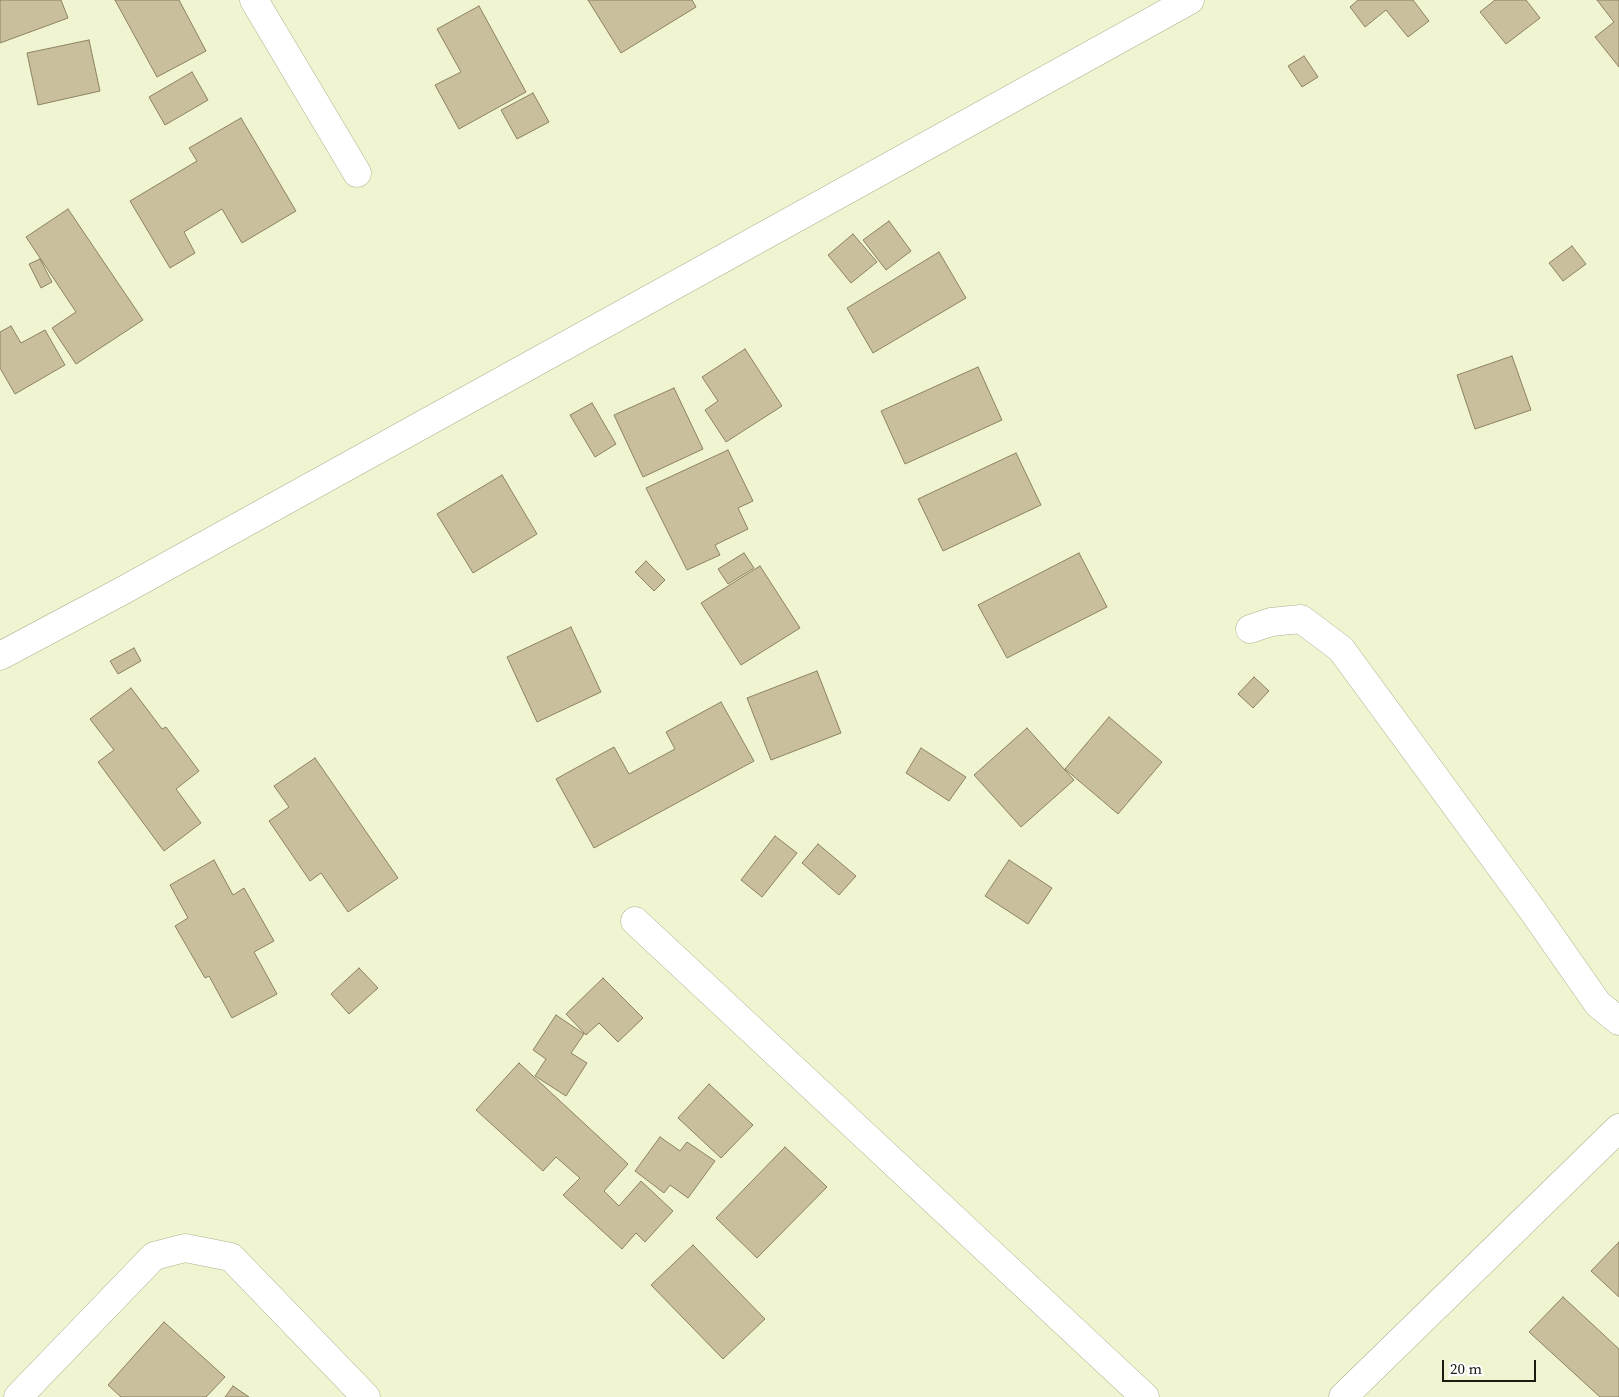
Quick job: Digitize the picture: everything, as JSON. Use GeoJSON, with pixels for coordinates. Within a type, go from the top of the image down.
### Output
{"type":"FeatureCollection","features":[{"type":"Feature","properties":{"kind":"street"},"geometry":{"type":"LineString","coordinates":[[254,0],[357,174]]}},
{"type":"Feature","properties":{"kind":"street"},"geometry":{"type":"LineString","coordinates":[[0,656],[140,581],[1190,0]]}},
{"type":"Feature","properties":{"kind":"street"},"geometry":{"type":"LineString","coordinates":[[1250,628],[1271,622],[1301,619],[1341,649],[1533,911],[1598,1004],[1619,1021]]}},
{"type":"Feature","properties":{"kind":"street"},"geometry":{"type":"LineString","coordinates":[[636,921],[1145,1397]]}},
{"type":"Feature","properties":{"kind":"street"},"geometry":{"type":"LineString","coordinates":[[1343,1397],[1619,1128]]}},
{"type":"Feature","properties":{"kind":"street"},"geometry":{"type":"LineString","coordinates":[[18,1397],[154,1256],[185,1248],[231,1257],[366,1397]]}},
{"type":"Feature","properties":{"kind":"building"},"geometry":{"type":"Polygon","coordinates":[[[0,0],[61,0],[68,18],[0,43],[0,0]]]}},
{"type":"Feature","properties":{"kind":"building"},"geometry":{"type":"Polygon","coordinates":[[[115,0],[179,0],[206,51],[157,77],[115,0]]]}},
{"type":"Feature","properties":{"kind":"building"},"geometry":{"type":"Polygon","coordinates":[[[588,0],[692,0],[696,7],[621,53],[588,0]]]}},
{"type":"Feature","properties":{"kind":"building"},"geometry":{"type":"Polygon","coordinates":[[[1358,0],[1413,0],[1429,21],[1408,37],[1386,10],[1365,27],[1350,7],[1358,0]]]}},
{"type":"Feature","properties":{"kind":"building"},"geometry":{"type":"Polygon","coordinates":[[[1495,0],[1526,0],[1540,18],[1506,44],[1480,12],[1495,0]]]}},
{"type":"Feature","properties":{"kind":"building"},"geometry":{"type":"Polygon","coordinates":[[[1597,0],[1619,0],[1619,67],[1595,37],[1614,22],[1597,0]]]}},
{"type":"Feature","properties":{"kind":"building"},"geometry":{"type":"Polygon","coordinates":[[[479,6],[526,92],[459,129],[435,85],[461,72],[437,29],[479,6]]]}},
{"type":"Feature","properties":{"kind":"building"},"geometry":{"type":"Polygon","coordinates":[[[89,40],[100,91],[38,105],[27,53],[89,40]]]}},
{"type":"Feature","properties":{"kind":"building"},"geometry":{"type":"Polygon","coordinates":[[[1304,56],[1318,77],[1302,87],[1288,66],[1304,56]]]}},
{"type":"Feature","properties":{"kind":"building"},"geometry":{"type":"Polygon","coordinates":[[[192,72],[208,100],[165,125],[149,97],[192,72]]]}},
{"type":"Feature","properties":{"kind":"building"},"geometry":{"type":"Polygon","coordinates":[[[533,93],[549,122],[517,139],[501,110],[533,93]]]}},
{"type":"Feature","properties":{"kind":"building"},"geometry":{"type":"Polygon","coordinates":[[[241,118],[296,211],[242,243],[222,209],[184,232],[195,253],[170,268],[130,201],[197,161],[189,148],[241,118]]]}},
{"type":"Feature","properties":{"kind":"building"},"geometry":{"type":"Polygon","coordinates":[[[68,209],[143,320],[76,364],[52,328],[76,312],[26,237],[68,209]]]}},
{"type":"Feature","properties":{"kind":"building"},"geometry":{"type":"Polygon","coordinates":[[[889,221],[911,251],[886,270],[863,240],[889,221]]]}},
{"type":"Feature","properties":{"kind":"building"},"geometry":{"type":"Polygon","coordinates":[[[853,234],[877,262],[851,283],[828,255],[853,234]]]}},
{"type":"Feature","properties":{"kind":"building"},"geometry":{"type":"Polygon","coordinates":[[[1572,246],[1586,264],[1563,281],[1549,263],[1572,246]]]}},
{"type":"Feature","properties":{"kind":"building"},"geometry":{"type":"Polygon","coordinates":[[[939,252],[966,298],[873,353],[847,308],[939,252]]]}},
{"type":"Feature","properties":{"kind":"building"},"geometry":{"type":"Polygon","coordinates":[[[40,259],[52,282],[41,288],[29,264],[40,259]]]}},
{"type":"Feature","properties":{"kind":"building"},"geometry":{"type":"Polygon","coordinates":[[[11,326],[21,343],[45,330],[65,365],[15,394],[0,368],[0,332],[11,326]]]}},
{"type":"Feature","properties":{"kind":"building"},"geometry":{"type":"Polygon","coordinates":[[[745,349],[782,406],[726,442],[705,410],[718,401],[702,377],[745,349]]]}},
{"type":"Feature","properties":{"kind":"building"},"geometry":{"type":"Polygon","coordinates":[[[1512,356],[1531,410],[1475,429],[1457,375],[1512,356]]]}},
{"type":"Feature","properties":{"kind":"building"},"geometry":{"type":"Polygon","coordinates":[[[978,367],[1002,420],[905,464],[881,411],[978,367]]]}},
{"type":"Feature","properties":{"kind":"building"},"geometry":{"type":"Polygon","coordinates":[[[674,388],[703,449],[643,477],[614,415],[674,388]]]}},
{"type":"Feature","properties":{"kind":"building"},"geometry":{"type":"Polygon","coordinates":[[[592,403],[616,444],[595,457],[570,415],[592,403]]]}},
{"type":"Feature","properties":{"kind":"building"},"geometry":{"type":"Polygon","coordinates":[[[728,450],[753,501],[738,508],[748,529],[715,545],[720,555],[687,570],[646,488],[728,450]]]}},
{"type":"Feature","properties":{"kind":"building"},"geometry":{"type":"Polygon","coordinates":[[[1016,453],[1041,505],[943,551],[918,499],[1016,453]]]}},
{"type":"Feature","properties":{"kind":"building"},"geometry":{"type":"Polygon","coordinates":[[[502,475],[537,534],[473,573],[437,514],[502,475]]]}},
{"type":"Feature","properties":{"kind":"building"},"geometry":{"type":"Polygon","coordinates":[[[744,553],[754,568],[728,584],[718,569],[744,553]]]}},
{"type":"Feature","properties":{"kind":"building"},"geometry":{"type":"Polygon","coordinates":[[[1079,553],[1107,607],[1007,658],[978,605],[1079,553]]]}},
{"type":"Feature","properties":{"kind":"building"},"geometry":{"type":"Polygon","coordinates":[[[646,561],[665,580],[654,591],[635,572],[646,561]]]}},
{"type":"Feature","properties":{"kind":"building"},"geometry":{"type":"Polygon","coordinates":[[[760,566],[800,628],[741,665],[701,603],[760,566]]]}},
{"type":"Feature","properties":{"kind":"building"},"geometry":{"type":"Polygon","coordinates":[[[571,627],[601,692],[537,722],[507,657],[571,627]]]}},
{"type":"Feature","properties":{"kind":"building"},"geometry":{"type":"Polygon","coordinates":[[[134,648],[141,661],[118,674],[110,661],[134,648]]]}},
{"type":"Feature","properties":{"kind":"building"},"geometry":{"type":"Polygon","coordinates":[[[817,671],[841,733],[771,760],[747,698],[817,671]]]}},
{"type":"Feature","properties":{"kind":"building"},"geometry":{"type":"Polygon","coordinates":[[[1254,677],[1269,691],[1253,708],[1238,694],[1254,677]]]}},
{"type":"Feature","properties":{"kind":"building"},"geometry":{"type":"Polygon","coordinates":[[[131,688],[162,729],[166,727],[199,771],[176,789],[201,823],[164,851],[98,762],[114,750],[90,719],[131,688]]]}},
{"type":"Feature","properties":{"kind":"building"},"geometry":{"type":"Polygon","coordinates":[[[721,702],[754,761],[594,848],[556,779],[614,747],[629,774],[675,749],[666,732],[721,702]]]}},
{"type":"Feature","properties":{"kind":"building"},"geometry":{"type":"Polygon","coordinates":[[[1109,717],[1162,762],[1118,814],[1065,769],[1109,717]]]}},
{"type":"Feature","properties":{"kind":"building"},"geometry":{"type":"Polygon","coordinates":[[[1027,728],[1074,780],[1021,827],[974,775],[1027,728]]]}},
{"type":"Feature","properties":{"kind":"building"},"geometry":{"type":"Polygon","coordinates":[[[921,748],[966,777],[949,801],[906,773],[921,748]]]}},
{"type":"Feature","properties":{"kind":"building"},"geometry":{"type":"Polygon","coordinates":[[[315,758],[398,878],[348,912],[321,873],[310,881],[269,821],[289,807],[274,786],[315,758]]]}},
{"type":"Feature","properties":{"kind":"building"},"geometry":{"type":"Polygon","coordinates":[[[775,836],[797,853],[762,897],[741,880],[775,836]]]}},
{"type":"Feature","properties":{"kind":"building"},"geometry":{"type":"Polygon","coordinates":[[[818,844],[856,876],[839,895],[802,863],[818,844]]]}},
{"type":"Feature","properties":{"kind":"building"},"geometry":{"type":"Polygon","coordinates":[[[214,860],[233,895],[244,888],[274,941],[254,952],[277,994],[232,1018],[209,976],[205,978],[175,926],[188,918],[170,885],[214,860]]]}},
{"type":"Feature","properties":{"kind":"building"},"geometry":{"type":"Polygon","coordinates":[[[1009,860],[1052,888],[1028,924],[985,896],[1009,860]]]}},
{"type":"Feature","properties":{"kind":"building"},"geometry":{"type":"Polygon","coordinates":[[[359,968],[378,988],[349,1014],[331,994],[359,968]]]}},
{"type":"Feature","properties":{"kind":"building"},"geometry":{"type":"Polygon","coordinates":[[[603,978],[643,1018],[618,1042],[599,1023],[586,1035],[566,1014],[603,978]]]}},
{"type":"Feature","properties":{"kind":"building"},"geometry":{"type":"Polygon","coordinates":[[[556,1015],[584,1034],[571,1053],[587,1063],[566,1096],[535,1076],[546,1059],[533,1050],[556,1015]]]}},
{"type":"Feature","properties":{"kind":"building"},"geometry":{"type":"Polygon","coordinates":[[[519,1063],[628,1164],[604,1191],[619,1206],[641,1181],[673,1211],[645,1242],[636,1233],[622,1249],[563,1195],[580,1178],[556,1157],[543,1171],[476,1110],[519,1063]]]}},
{"type":"Feature","properties":{"kind":"building"},"geometry":{"type":"Polygon","coordinates":[[[709,1084],[753,1125],[721,1158],[678,1118],[709,1084]]]}},
{"type":"Feature","properties":{"kind":"building"},"geometry":{"type":"Polygon","coordinates":[[[660,1137],[680,1151],[687,1142],[715,1161],[688,1198],[670,1185],[664,1193],[635,1171],[660,1137]]]}},
{"type":"Feature","properties":{"kind":"building"},"geometry":{"type":"Polygon","coordinates":[[[785,1147],[827,1187],[757,1258],[716,1218],[785,1147]]]}},
{"type":"Feature","properties":{"kind":"building"},"geometry":{"type":"Polygon","coordinates":[[[1619,1242],[1619,1297],[1591,1271],[1619,1242]]]}},
{"type":"Feature","properties":{"kind":"building"},"geometry":{"type":"Polygon","coordinates":[[[693,1245],[765,1319],[723,1359],[651,1285],[693,1245]]]}},
{"type":"Feature","properties":{"kind":"building"},"geometry":{"type":"Polygon","coordinates":[[[1563,1297],[1619,1349],[1619,1397],[1600,1397],[1529,1332],[1563,1297]]]}},
{"type":"Feature","properties":{"kind":"building"},"geometry":{"type":"Polygon","coordinates":[[[164,1322],[225,1377],[206,1397],[121,1397],[108,1385],[164,1322]]]}},
{"type":"Feature","properties":{"kind":"building"},"geometry":{"type":"Polygon","coordinates":[[[233,1386],[249,1397],[225,1397],[233,1386]]]}}]}
